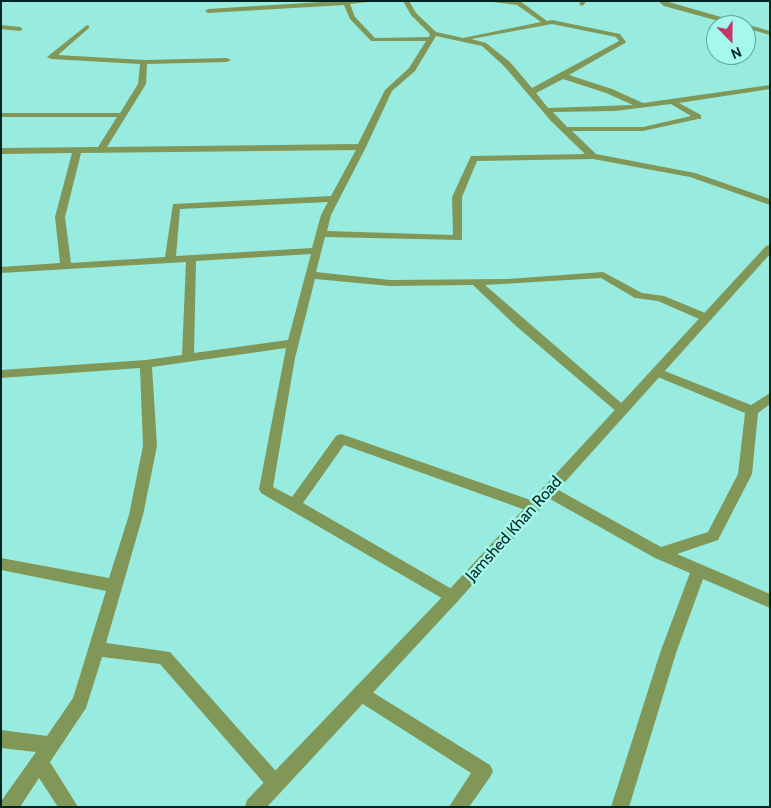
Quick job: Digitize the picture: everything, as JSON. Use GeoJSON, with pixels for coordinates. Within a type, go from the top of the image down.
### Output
{"type":"FeatureCollection","features":[{"type":"Feature","properties":{"kind":"street"},"geometry":{"type":"LineString","coordinates":[[208,11],[374,1]]}},
{"type":"Feature","properties":{"kind":"street"},"geometry":{"type":"LineString","coordinates":[[406,1],[413,14],[433,36]]}},
{"type":"Feature","properties":{"kind":"street"},"geometry":{"type":"LineString","coordinates":[[488,1],[519,3],[546,23]]}},
{"type":"Feature","properties":{"kind":"street"},"geometry":{"type":"LineString","coordinates":[[661,1],[666,5],[706,16]]}},
{"type":"Feature","properties":{"kind":"street"},"geometry":{"type":"LineString","coordinates":[[346,3],[352,18],[373,40],[433,36],[484,44],[508,64],[546,110],[593,156]]}},
{"type":"Feature","properties":{"kind":"street"},"geometry":{"type":"LineString","coordinates":[[460,39],[552,22],[618,35],[623,42],[531,92]]}},
{"type":"Feature","properties":{"kind":"street"},"geometry":{"type":"LineString","coordinates":[[1,27],[20,29]]}},
{"type":"Feature","properties":{"kind":"street"},"geometry":{"type":"LineString","coordinates":[[87,27],[51,57],[144,62],[227,60]]}},
{"type":"Feature","properties":{"kind":"street"},"geometry":{"type":"LineString","coordinates":[[756,29],[770,33]]}},
{"type":"Feature","properties":{"kind":"street"},"geometry":{"type":"LineString","coordinates":[[433,36],[412,69],[389,90],[326,215],[293,343],[266,489],[452,597]]}},
{"type":"Feature","properties":{"kind":"street"},"geometry":{"type":"LineString","coordinates":[[100,151],[142,84],[144,62]]}},
{"type":"Feature","properties":{"kind":"street"},"geometry":{"type":"LineString","coordinates":[[563,76],[609,91],[642,106]]}},
{"type":"Feature","properties":{"kind":"street"},"geometry":{"type":"LineString","coordinates":[[546,110],[615,109],[674,103],[770,87]]}},
{"type":"Feature","properties":{"kind":"street"},"geometry":{"type":"LineString","coordinates":[[565,129],[643,129],[698,117],[674,103]]}},
{"type":"Feature","properties":{"kind":"street"},"geometry":{"type":"LineString","coordinates":[[1,115],[123,115]]}},
{"type":"Feature","properties":{"kind":"street"},"geometry":{"type":"LineString","coordinates":[[1,152],[362,146]]}},
{"type":"Feature","properties":{"kind":"street"},"geometry":{"type":"LineString","coordinates":[[66,266],[60,217],[77,152]]}},
{"type":"Feature","properties":{"kind":"street"},"geometry":{"type":"LineString","coordinates":[[321,234],[458,238],[456,197],[474,158],[593,156],[692,175],[770,202]]}},
{"type":"Feature","properties":{"kind":"street"},"geometry":{"type":"LineString","coordinates":[[170,260],[176,206],[334,199]]}},
{"type":"Feature","properties":{"kind":"street","name":"Jamshed Khan Road"},"geometry":{"type":"LineString","coordinates":[[254,807],[452,597],[770,248]]}},
{"type":"Feature","properties":{"kind":"street"},"geometry":{"type":"LineString","coordinates":[[1,270],[317,251]]}},
{"type":"Feature","properties":{"kind":"street"},"geometry":{"type":"LineString","coordinates":[[188,358],[190,258]]}},
{"type":"Feature","properties":{"kind":"street"},"geometry":{"type":"LineString","coordinates":[[310,275],[390,283],[508,282],[603,275],[639,296],[660,298],[706,318]]}},
{"type":"Feature","properties":{"kind":"street"},"geometry":{"type":"LineString","coordinates":[[475,282],[622,410]]}},
{"type":"Feature","properties":{"kind":"street"},"geometry":{"type":"LineString","coordinates":[[1,374],[146,364],[293,343]]}},
{"type":"Feature","properties":{"kind":"street"},"geometry":{"type":"LineString","coordinates":[[9,807],[80,702],[136,515],[150,446],[146,364]]}},
{"type":"Feature","properties":{"kind":"street"},"geometry":{"type":"LineString","coordinates":[[657,372],[752,411]]}},
{"type":"Feature","properties":{"kind":"street"},"geometry":{"type":"LineString","coordinates":[[660,554],[713,536],[745,474],[752,411],[770,397]]}},
{"type":"Feature","properties":{"kind":"street"},"geometry":{"type":"LineString","coordinates":[[294,505],[341,439],[534,507]]}},
{"type":"Feature","properties":{"kind":"street"},"geometry":{"type":"LineString","coordinates":[[548,491],[660,554],[770,601]]}},
{"type":"Feature","properties":{"kind":"street"},"geometry":{"type":"LineString","coordinates":[[1,564],[115,586]]}},
{"type":"Feature","properties":{"kind":"street"},"geometry":{"type":"LineString","coordinates":[[620,807],[668,653],[698,571]]}},
{"type":"Feature","properties":{"kind":"street"},"geometry":{"type":"LineString","coordinates":[[96,649],[164,658],[276,784]]}},
{"type":"Feature","properties":{"kind":"street"},"geometry":{"type":"LineString","coordinates":[[361,694],[484,771],[458,807]]}},
{"type":"Feature","properties":{"kind":"street"},"geometry":{"type":"LineString","coordinates":[[1,740],[51,745]]}},
{"type":"Feature","properties":{"kind":"street"},"geometry":{"type":"LineString","coordinates":[[39,762],[69,807]]}}]}
